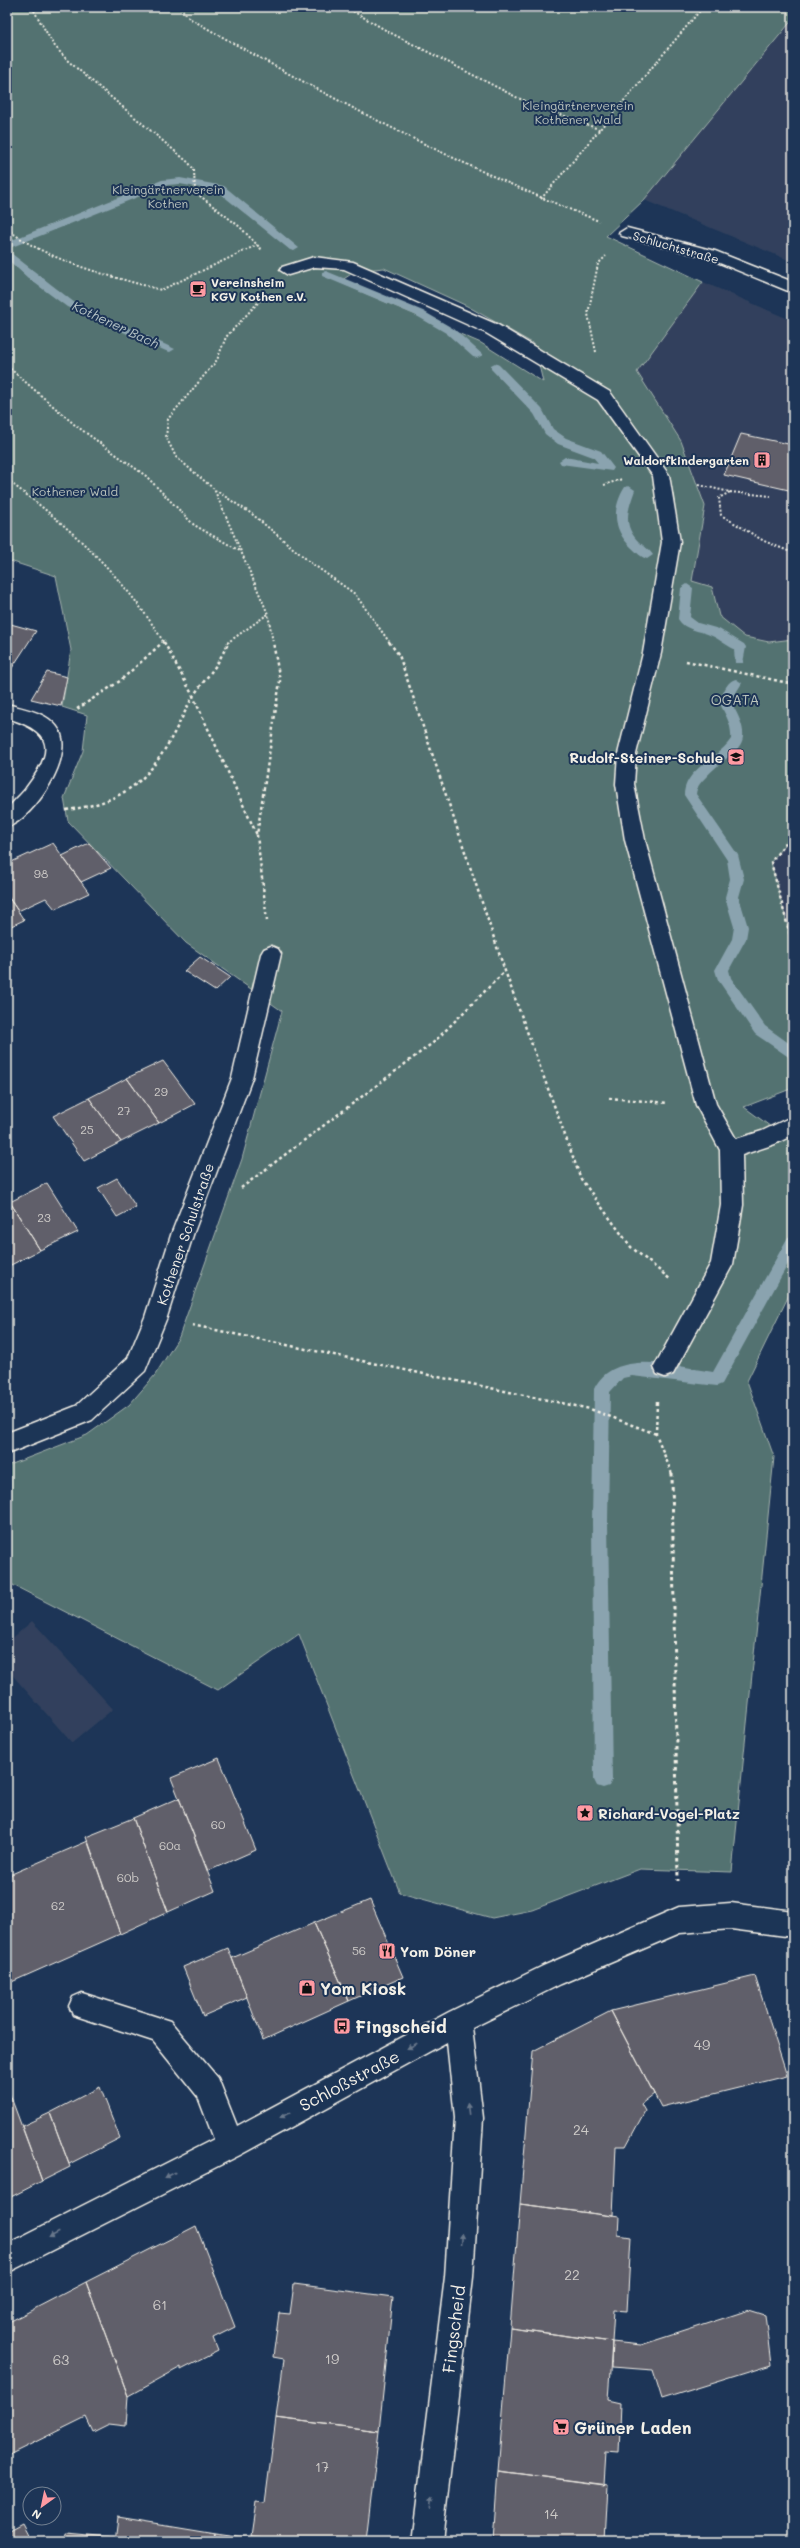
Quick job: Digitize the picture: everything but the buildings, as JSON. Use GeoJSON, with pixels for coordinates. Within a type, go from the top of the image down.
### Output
{"type":"FeatureCollection","features":[{"type":"Feature","properties":{"kind":"street","name":"Schluchtstraße"},"geometry":{"type":"LineString","coordinates":[[626,233],[710,254],[793,288]]}},
{"type":"Feature","properties":{"kind":"street"},"geometry":{"type":"LineString","coordinates":[[288,270],[314,262],[347,265],[492,329],[604,396],[661,475],[671,542],[652,652],[626,754],[624,784],[635,840],[706,1105],[731,1149],[732,1204],[722,1264],[665,1367]]}},
{"type":"Feature","properties":{"kind":"street"},"geometry":{"type":"LineString","coordinates":[[7,711],[37,720],[52,733],[55,747],[44,778],[13,816]]}},
{"type":"Feature","properties":{"kind":"street","name":"Kothener Schulstraße"},"geometry":{"type":"LineString","coordinates":[[7,1444],[84,1413],[137,1364],[156,1317],[183,1232],[242,1078],[271,954]]}},
{"type":"Feature","properties":{"kind":"street"},"geometry":{"type":"LineString","coordinates":[[731,1149],[768,1138],[793,1124]]}},
{"type":"Feature","properties":{"kind":"street","name":"Schloßstraße"},"geometry":{"type":"LineString","coordinates":[[7,2259],[230,2145],[458,2021],[552,1975],[679,1920],[731,1916],[793,1924]]}},
{"type":"Feature","properties":{"kind":"street"},"geometry":{"type":"LineString","coordinates":[[82,2006],[161,2030],[208,2088],[230,2145]]}},
{"type":"Feature","properties":{"kind":"street","name":"Fingscheid"},"geometry":{"type":"LineString","coordinates":[[428,2541],[460,2277],[469,2118],[458,2021]]}},
{"type":"Feature","properties":{"kind":"path"},"geometry":{"type":"LineString","coordinates":[[7,229],[29,245],[92,270],[161,290],[257,246],[240,227],[195,192],[193,187],[196,177],[194,170],[189,163],[67,60],[53,44],[32,7]]}},
{"type":"Feature","properties":{"kind":"path"},"geometry":{"type":"LineString","coordinates":[[180,7],[189,18],[380,123],[497,181],[626,233],[598,264],[588,314],[604,396]]}},
{"type":"Feature","properties":{"kind":"path"},"geometry":{"type":"LineString","coordinates":[[346,7],[387,31],[518,98],[600,130]]}},
{"type":"Feature","properties":{"kind":"path"},"geometry":{"type":"LineString","coordinates":[[688,7],[700,11]]}},
{"type":"Feature","properties":{"kind":"path"},"geometry":{"type":"LineString","coordinates":[[541,199],[703,7]]}},
{"type":"Feature","properties":{"kind":"path"},"geometry":{"type":"LineString","coordinates":[[288,270],[226,337],[217,360],[168,419],[166,437],[176,457],[214,489],[252,514],[310,563],[355,594],[399,655],[505,971],[581,1179],[631,1247],[700,1302]]}},
{"type":"Feature","properties":{"kind":"path"},"geometry":{"type":"LineString","coordinates":[[7,366],[75,425],[146,476],[194,525],[240,551]]}},
{"type":"Feature","properties":{"kind":"path"},"geometry":{"type":"LineString","coordinates":[[661,475],[692,484],[730,492],[771,496]]}},
{"type":"Feature","properties":{"kind":"path"},"geometry":{"type":"LineString","coordinates":[[7,480],[44,506],[113,572],[164,640],[179,664],[257,836]]}},
{"type":"Feature","properties":{"kind":"path"},"geometry":{"type":"LineString","coordinates":[[214,489],[268,614],[280,681],[257,836],[271,954]]}},
{"type":"Feature","properties":{"kind":"path"},"geometry":{"type":"LineString","coordinates":[[730,492],[719,498],[721,515],[764,541],[793,553]]}},
{"type":"Feature","properties":{"kind":"path"},"geometry":{"type":"LineString","coordinates":[[13,816],[82,809],[121,797],[148,774],[171,738],[194,696],[217,664],[227,643],[268,614]]}},
{"type":"Feature","properties":{"kind":"path"},"geometry":{"type":"LineString","coordinates":[[52,733],[96,695],[120,681],[164,640]]}},
{"type":"Feature","properties":{"kind":"path"},"geometry":{"type":"LineString","coordinates":[[652,652],[793,684]]}},
{"type":"Feature","properties":{"kind":"path"},"geometry":{"type":"LineString","coordinates":[[793,833],[771,862],[793,937]]}},
{"type":"Feature","properties":{"kind":"path"},"geometry":{"type":"LineString","coordinates":[[240,1189],[434,1042],[505,971]]}},
{"type":"Feature","properties":{"kind":"path"},"geometry":{"type":"LineString","coordinates":[[609,1098],[706,1105]]}},
{"type":"Feature","properties":{"kind":"path"},"geometry":{"type":"LineString","coordinates":[[156,1317],[590,1409],[656,1434]]}},
{"type":"Feature","properties":{"kind":"path"},"geometry":{"type":"LineString","coordinates":[[657,1398],[656,1434],[672,1471],[679,1920]]}},
{"type":"Feature","properties":{"kind":"shaded area"},"geometry":{"type":"Polygon","coordinates":[[[793,19],[793,262],[644,200],[793,19]]]}},
{"type":"Feature","properties":{"kind":"shaded area","name":"Rudolf-Steiner-Schule"},"geometry":{"type":"Polygon","coordinates":[[[703,282],[793,321],[793,1088],[676,674],[705,506],[681,441],[637,372],[703,282]]]}},
{"type":"Feature","properties":{"kind":"shaded area"},"geometry":{"type":"Polygon","coordinates":[[[32,1621],[113,1709],[72,1743],[7,1669],[7,1643],[32,1621]]]}},
{"type":"Feature","properties":{"kind":"green space"},"geometry":{"type":"Polygon","coordinates":[[[7,7],[793,7],[793,19],[644,200],[606,236],[703,282],[637,372],[681,441],[705,506],[692,581],[712,587],[719,616],[745,637],[769,642],[793,639],[793,833],[771,862],[790,935],[793,937],[793,1088],[744,1107],[793,1143],[793,1287],[747,1381],[774,1457],[732,1872],[640,1869],[532,1910],[492,1918],[400,1893],[299,1634],[218,1690],[7,1582],[7,1466],[87,1435],[129,1405],[155,1375],[179,1337],[242,1159],[282,1011],[186,943],[68,821],[64,798],[83,751],[87,715],[62,707],[71,650],[56,576],[7,560],[7,7]],[[384,268],[356,271],[339,282],[481,343],[543,382],[534,344],[467,306],[384,268]]]}},
{"type":"Feature","properties":{"kind":"waterway"},"geometry":{"type":"LineString","coordinates":[[7,246],[166,182],[180,181],[220,188],[294,248]]}},
{"type":"Feature","properties":{"kind":"waterway","name":"Kothener Bach"},"geometry":{"type":"LineString","coordinates":[[7,253],[32,276],[71,305],[170,349]]}},
{"type":"Feature","properties":{"kind":"waterway"},"geometry":{"type":"LineString","coordinates":[[326,274],[419,313],[450,331],[477,355]]}},
{"type":"Feature","properties":{"kind":"waterway"},"geometry":{"type":"LineString","coordinates":[[495,367],[538,412],[549,431],[562,441],[597,454],[608,468],[565,461]]}},
{"type":"Feature","properties":{"kind":"waterway"},"geometry":{"type":"LineString","coordinates":[[629,490],[622,506],[622,525],[624,531],[636,546],[647,555]]}},
{"type":"Feature","properties":{"kind":"waterway"},"geometry":{"type":"LineString","coordinates":[[687,588],[684,619],[694,626],[715,632],[740,647],[739,660]]}},
{"type":"Feature","properties":{"kind":"waterway"},"geometry":{"type":"LineString","coordinates":[[736,683],[728,695],[726,704],[735,719],[738,730],[737,739],[733,746],[708,766],[697,778],[691,787],[690,795],[733,859],[737,879],[732,897],[741,927],[739,939],[722,970],[725,980],[760,1030],[793,1054]]}},
{"type":"Feature","properties":{"kind":"waterway"},"geometry":{"type":"LineString","coordinates":[[603,1780],[600,1522],[602,1389],[618,1373],[632,1369],[717,1379],[793,1241]]}},
{"type":"Feature","properties":{"kind":"place","name":"Vereinsheim KGV Kothen e.V."},"geometry":{"type":"Point","coordinates":[198,289]}},
{"type":"Feature","properties":{"kind":"place","name":"Waldorfkindergarten"},"geometry":{"type":"Point","coordinates":[762,460]}},
{"type":"Feature","properties":{"kind":"place","name":"Rudolf-Steiner-Schule"},"geometry":{"type":"Point","coordinates":[736,757]}},
{"type":"Feature","properties":{"kind":"place","name":"Richard-Vogel-Platz"},"geometry":{"type":"Point","coordinates":[585,1813]}},
{"type":"Feature","properties":{"kind":"place","name":"Yom Döner"},"geometry":{"type":"Point","coordinates":[387,1951]}},
{"type":"Feature","properties":{"kind":"place","name":"Yom Kiosk"},"geometry":{"type":"Point","coordinates":[307,1988]}},
{"type":"Feature","properties":{"kind":"place","name":"Fingscheid"},"geometry":{"type":"Point","coordinates":[342,2026]}},
{"type":"Feature","properties":{"kind":"place","name":"Grüner Laden"},"geometry":{"type":"Point","coordinates":[561,2427]}},
{"type":"Feature","properties":{"kind":"park label","name":"Kleingärtnerverein Kothener Wald"},"geometry":{"type":"Point","coordinates":[578,112]}},
{"type":"Feature","properties":{"kind":"park label","name":"Kleingärtnerverein Kothen"},"geometry":{"type":"Point","coordinates":[168,196]}},
{"type":"Feature","properties":{"kind":"park label","name":"Kothener Wald"},"geometry":{"type":"Point","coordinates":[75,491]}},
{"type":"Feature","properties":{"kind":"park label","name":"OGATA"},"geometry":{"type":"Point","coordinates":[735,699]}}]}
